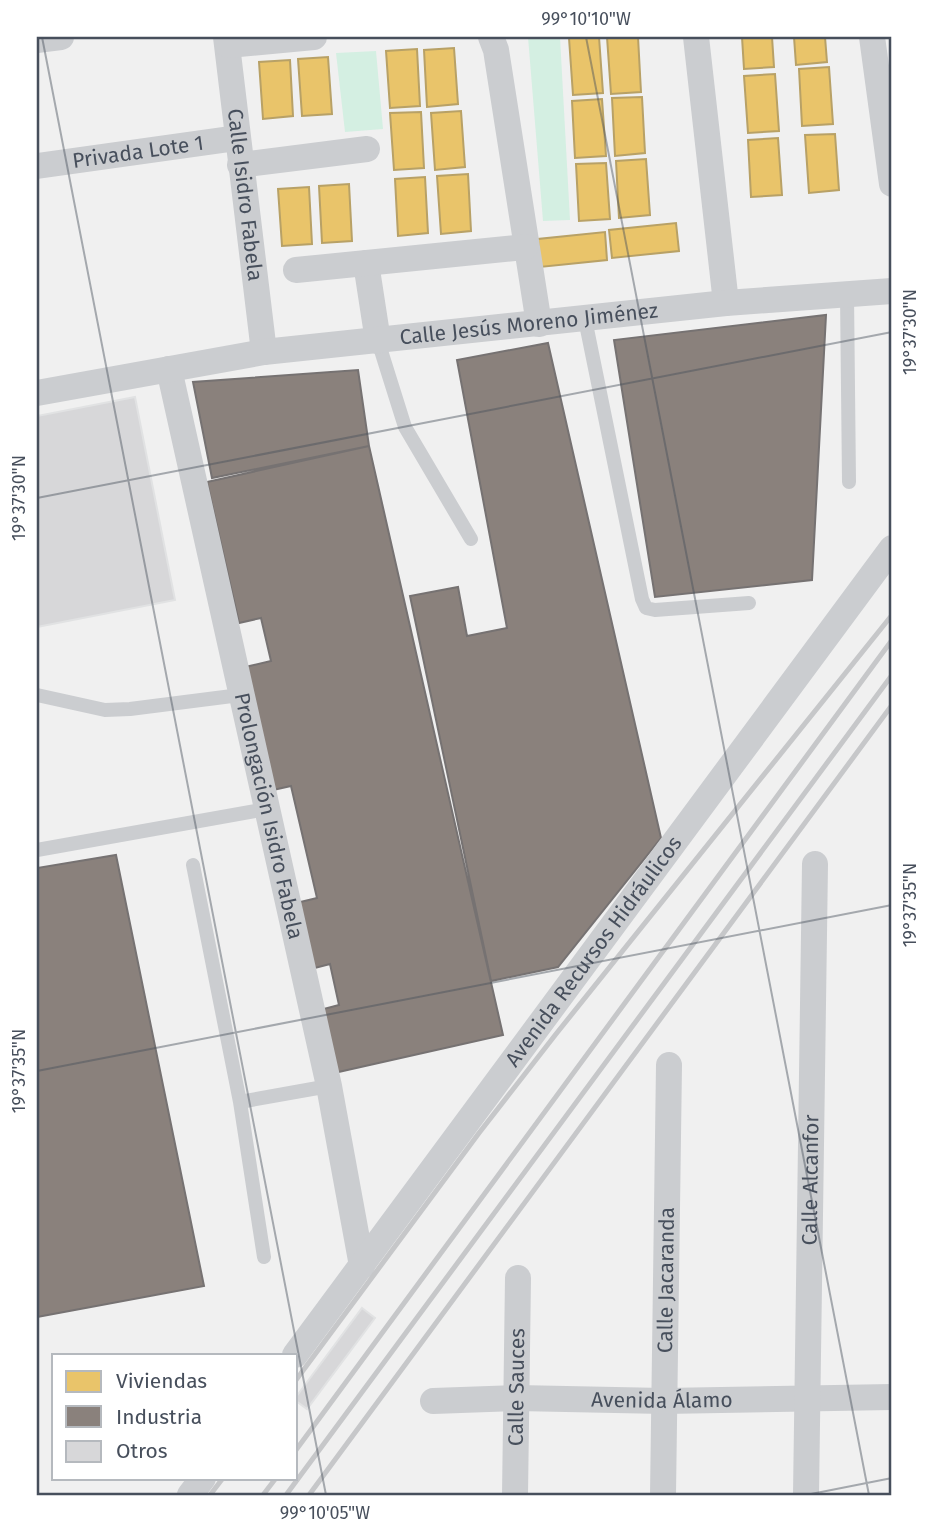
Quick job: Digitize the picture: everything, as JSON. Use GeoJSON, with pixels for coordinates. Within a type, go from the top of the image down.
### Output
{"type":"FeatureCollection","features":[{"type":"Feature","properties":{"kind":"street"},"geometry":{"type":"LineString","coordinates":[[37,40],[61,37]]}},
{"type":"Feature","properties":{"kind":"street"},"geometry":{"type":"LineString","coordinates":[[227,41],[314,37]]}},
{"type":"Feature","properties":{"kind":"street"},"geometry":{"type":"LineString","coordinates":[[491,37],[496,50],[539,324]]}},
{"type":"Feature","properties":{"kind":"street"},"geometry":{"type":"LineString","coordinates":[[696,37],[726,303]]}},
{"type":"Feature","properties":{"kind":"street"},"geometry":{"type":"LineString","coordinates":[[872,37],[892,184]]}},
{"type":"Feature","properties":{"kind":"street","name":"Calle Isidro Fabela"},"geometry":{"type":"LineString","coordinates":[[227,41],[264,352]]}},
{"type":"Feature","properties":{"kind":"street","name":"Privada Lote 1"},"geometry":{"type":"LineString","coordinates":[[37,166],[237,138]]}},
{"type":"Feature","properties":{"kind":"street"},"geometry":{"type":"LineString","coordinates":[[240,165],[368,149]]}},
{"type":"Feature","properties":{"kind":"street"},"geometry":{"type":"LineString","coordinates":[[296,270],[525,247]]}},
{"type":"Feature","properties":{"kind":"street"},"geometry":{"type":"LineString","coordinates":[[366,263],[379,341]]}},
{"type":"Feature","properties":{"kind":"street","name":"Calle Jesús Moreno Jiménez"},"geometry":{"type":"LineString","coordinates":[[37,393],[264,352],[726,303],[892,291]]}},
{"type":"Feature","properties":{"kind":"street","name":"Prolongación Isidro Fabela"},"geometry":{"type":"LineString","coordinates":[[169,369],[329,1086],[362,1266]]}},
{"type":"Feature","properties":{"kind":"street","name":"Avenida Recursos Hidráulicos"},"geometry":{"type":"LineString","coordinates":[[296,1354],[892,548]]}},
{"type":"Feature","properties":{"kind":"street","name":"Calle Alcanfor"},"geometry":{"type":"LineString","coordinates":[[806,1495],[815,864]]}},
{"type":"Feature","properties":{"kind":"street","name":"Calle Jacaranda"},"geometry":{"type":"LineString","coordinates":[[663,1495],[669,1065]]}},
{"type":"Feature","properties":{"kind":"street","name":"Calle Sauces"},"geometry":{"type":"LineString","coordinates":[[515,1495],[518,1278]]}},
{"type":"Feature","properties":{"kind":"street","name":"Avenida Álamo"},"geometry":{"type":"LineString","coordinates":[[433,1401],[517,1398],[664,1401],[892,1397]]}},
{"type":"Feature","properties":{"kind":"street"},"geometry":{"type":"LineString","coordinates":[[190,1495],[202,1480]]}},
{"type":"Feature","properties":{"kind":"lane"},"geometry":{"type":"LineString","coordinates":[[847,294],[849,482]]}},
{"type":"Feature","properties":{"kind":"lane"},"geometry":{"type":"LineString","coordinates":[[585,318],[646,608],[655,610],[749,603]]}},
{"type":"Feature","properties":{"kind":"lane"},"geometry":{"type":"LineString","coordinates":[[379,341],[405,427],[471,539]]}},
{"type":"Feature","properties":{"kind":"lane"},"geometry":{"type":"LineString","coordinates":[[37,695],[105,710],[240,695]]}},
{"type":"Feature","properties":{"kind":"lane"},"geometry":{"type":"LineString","coordinates":[[37,850],[266,809]]}},
{"type":"Feature","properties":{"kind":"lane"},"geometry":{"type":"LineString","coordinates":[[193,865],[240,1102],[264,1257]]}},
{"type":"Feature","properties":{"kind":"lane"},"geometry":{"type":"LineString","coordinates":[[240,1102],[329,1086]]}},
{"type":"Feature","properties":{"kind":"green space"},"geometry":{"type":"Polygon","coordinates":[[[528,37],[560,37],[570,220],[543,221],[528,37]]]}},
{"type":"Feature","properties":{"kind":"green space"},"geometry":{"type":"Polygon","coordinates":[[[376,51],[383,129],[345,132],[336,53],[376,51]]]}},
{"type":"Feature","properties":{"kind":"building: Viviendas"},"geometry":{"type":"Polygon","coordinates":[[[599,37],[603,93],[573,95],[569,38],[599,37]]]}},
{"type":"Feature","properties":{"kind":"building: Viviendas"},"geometry":{"type":"Polygon","coordinates":[[[607,37],[638,37],[641,92],[611,94],[607,37]]]}},
{"type":"Feature","properties":{"kind":"building: Viviendas"},"geometry":{"type":"Polygon","coordinates":[[[742,37],[772,37],[774,67],[744,69],[742,37]]]}},
{"type":"Feature","properties":{"kind":"building: Viviendas"},"geometry":{"type":"Polygon","coordinates":[[[794,37],[825,37],[827,62],[796,65],[794,37]]]}},
{"type":"Feature","properties":{"kind":"building: Viviendas"},"geometry":{"type":"Polygon","coordinates":[[[454,48],[458,104],[427,107],[424,50],[454,48]]]}},
{"type":"Feature","properties":{"kind":"building: Viviendas"},"geometry":{"type":"Polygon","coordinates":[[[417,49],[420,106],[390,108],[386,51],[417,49]]]}},
{"type":"Feature","properties":{"kind":"building: Viviendas"},"geometry":{"type":"Polygon","coordinates":[[[328,57],[332,114],[302,116],[298,59],[328,57]]]}},
{"type":"Feature","properties":{"kind":"building: Viviendas"},"geometry":{"type":"Polygon","coordinates":[[[290,60],[293,116],[263,119],[259,62],[290,60]]]}},
{"type":"Feature","properties":{"kind":"building: Viviendas"},"geometry":{"type":"Polygon","coordinates":[[[829,67],[833,124],[802,126],[799,69],[829,67]]]}},
{"type":"Feature","properties":{"kind":"building: Viviendas"},"geometry":{"type":"Polygon","coordinates":[[[775,74],[779,131],[748,133],[744,76],[775,74]]]}},
{"type":"Feature","properties":{"kind":"building: Viviendas"},"geometry":{"type":"Polygon","coordinates":[[[642,97],[645,153],[615,156],[612,98],[642,97]]]}},
{"type":"Feature","properties":{"kind":"building: Viviendas"},"geometry":{"type":"Polygon","coordinates":[[[602,99],[606,156],[575,158],[572,101],[602,99]]]}},
{"type":"Feature","properties":{"kind":"building: Viviendas"},"geometry":{"type":"Polygon","coordinates":[[[461,111],[465,167],[435,170],[431,113],[461,111]]]}},
{"type":"Feature","properties":{"kind":"building: Viviendas"},"geometry":{"type":"Polygon","coordinates":[[[421,112],[424,168],[394,170],[390,113],[421,112]]]}},
{"type":"Feature","properties":{"kind":"building: Viviendas"},"geometry":{"type":"Polygon","coordinates":[[[835,134],[839,190],[809,193],[805,135],[835,134]]]}},
{"type":"Feature","properties":{"kind":"building: Viviendas"},"geometry":{"type":"Polygon","coordinates":[[[778,138],[782,195],[751,197],[748,140],[778,138]]]}},
{"type":"Feature","properties":{"kind":"building: Viviendas"},"geometry":{"type":"Polygon","coordinates":[[[646,159],[650,215],[619,218],[616,161],[646,159]]]}},
{"type":"Feature","properties":{"kind":"building: Viviendas"},"geometry":{"type":"Polygon","coordinates":[[[606,163],[610,219],[579,221],[576,164],[606,163]]]}},
{"type":"Feature","properties":{"kind":"building: Viviendas"},"geometry":{"type":"Polygon","coordinates":[[[468,174],[471,231],[441,234],[437,176],[468,174]]]}},
{"type":"Feature","properties":{"kind":"building: Viviendas"},"geometry":{"type":"Polygon","coordinates":[[[425,177],[428,233],[398,236],[395,179],[425,177]]]}},
{"type":"Feature","properties":{"kind":"building: Viviendas"},"geometry":{"type":"Polygon","coordinates":[[[349,184],[352,241],[322,243],[319,186],[349,184]]]}},
{"type":"Feature","properties":{"kind":"building: Viviendas"},"geometry":{"type":"Polygon","coordinates":[[[309,187],[312,244],[282,246],[278,189],[309,187]]]}},
{"type":"Feature","properties":{"kind":"building: Viviendas"},"geometry":{"type":"Polygon","coordinates":[[[676,223],[679,251],[612,258],[609,230],[676,223]]]}},
{"type":"Feature","properties":{"kind":"building: Viviendas"},"geometry":{"type":"Polygon","coordinates":[[[605,232],[607,260],[540,267],[538,239],[605,232]]]}},
{"type":"Feature","properties":{"kind":"building: Industria"},"geometry":{"type":"Polygon","coordinates":[[[826,315],[812,580],[655,597],[614,340],[826,315]]]}},
{"type":"Feature","properties":{"kind":"building: Industria"},"geometry":{"type":"Polygon","coordinates":[[[548,343],[661,838],[558,967],[491,981],[410,596],[458,587],[467,636],[507,628],[457,360],[548,343]]]}},
{"type":"Feature","properties":{"kind":"building: Industria"},"geometry":{"type":"Polygon","coordinates":[[[358,370],[369,446],[212,478],[193,382],[358,370]]]}},
{"type":"Feature","properties":{"kind":"building: Industria"},"geometry":{"type":"Polygon","coordinates":[[[369,446],[503,1035],[334,1073],[320,1010],[339,1005],[330,964],[307,970],[292,904],[317,898],[291,786],[273,790],[245,667],[271,661],[261,618],[239,623],[207,482],[369,446]]]}},
{"type":"Feature","properties":{"kind":"building: Industria"},"geometry":{"type":"Polygon","coordinates":[[[116,855],[204,1286],[37,1317],[37,868],[116,855]]]}},
{"type":"Feature","properties":{"kind":"building: Otros"},"geometry":{"type":"Polygon","coordinates":[[[135,397],[175,600],[37,627],[37,416],[135,397]]]}},
{"type":"Feature","properties":{"kind":"building: Otros"},"geometry":{"type":"Polygon","coordinates":[[[362,1308],[375,1318],[307,1409],[298,1402],[298,1394],[362,1308]]]}},
{"type":"Feature","properties":{"kind":"railway"},"geometry":{"type":"LineString","coordinates":[[298,1377],[556,1034],[892,615]]}},
{"type":"Feature","properties":{"kind":"railway"},"geometry":{"type":"LineString","coordinates":[[298,1447],[892,640]]}},
{"type":"Feature","properties":{"kind":"railway"},"geometry":{"type":"LineString","coordinates":[[298,1479],[892,675]]}},
{"type":"Feature","properties":{"kind":"railway"},"geometry":{"type":"LineString","coordinates":[[309,1495],[892,705]]}},
{"type":"Feature","properties":{"kind":"railway"},"geometry":{"type":"LineString","coordinates":[[210,1495],[221,1480]]}},
{"type":"Feature","properties":{"kind":"railway"},"geometry":{"type":"LineString","coordinates":[[263,1495],[274,1480]]}},
{"type":"Feature","properties":{"kind":"railway"},"geometry":{"type":"LineString","coordinates":[[286,1495],[297,1480]]}}]}
